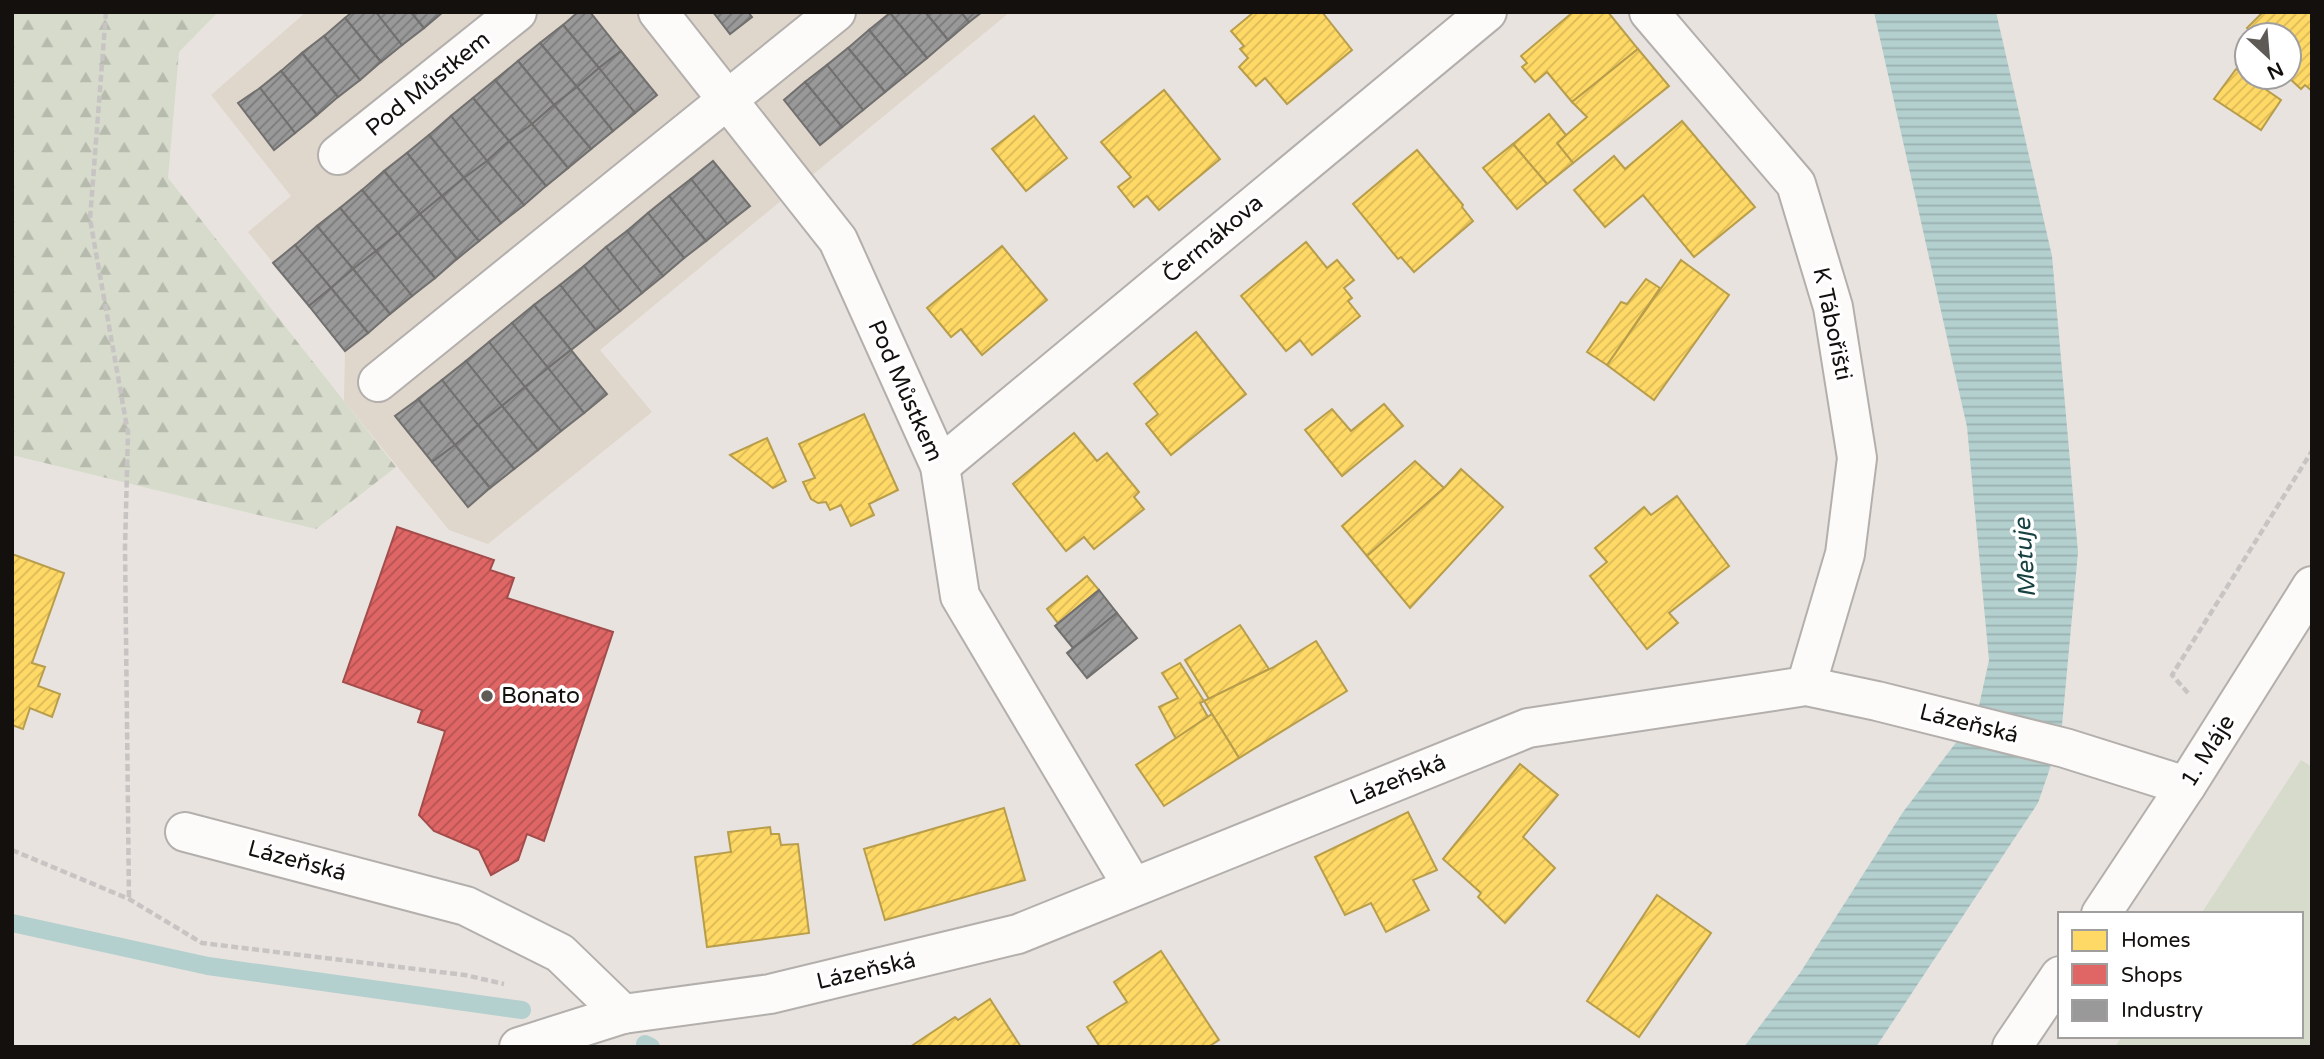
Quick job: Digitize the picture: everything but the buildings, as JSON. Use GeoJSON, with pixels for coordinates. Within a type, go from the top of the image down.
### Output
{"type":"FeatureCollection","features":[{"type":"Feature","properties":{"kind":"street","name":"Pod Můstkem"},"geometry":{"type":"LineString","coordinates":[[338,155],[517,12]]}},
{"type":"Feature","properties":{"kind":"street","name":"Pod Můstkem"},"geometry":{"type":"LineString","coordinates":[[658,12],[838,240],[940,466],[960,596],[1133,887]]}},
{"type":"Feature","properties":{"kind":"street"},"geometry":{"type":"LineString","coordinates":[[378,382],[836,12]]}},
{"type":"Feature","properties":{"kind":"street","name":"Čermákova"},"geometry":{"type":"LineString","coordinates":[[940,466],[1487,12]]}},
{"type":"Feature","properties":{"kind":"street","name":"K Tábořišti"},"geometry":{"type":"LineString","coordinates":[[1649,12],[1796,184],[1833,307],[1857,458],[1845,554],[1806,686]]}},
{"type":"Feature","properties":{"kind":"street","name":"1. Máje"},"geometry":{"type":"LineString","coordinates":[[2102,912],[2186,786],[2312,586]]}},
{"type":"Feature","properties":{"kind":"street","name":"Lázeňská"},"geometry":{"type":"LineString","coordinates":[[519,1047],[623,1014],[770,994],[1018,934],[1528,728],[1806,686],[2065,748],[2186,786]]}},
{"type":"Feature","properties":{"kind":"street","name":"Lázeňská"},"geometry":{"type":"LineString","coordinates":[[185,832],[466,906],[560,954],[623,1014]]}},
{"type":"Feature","properties":{"kind":"street"},"geometry":{"type":"LineString","coordinates":[[2012,1047],[2058,979]]}},
{"type":"Feature","properties":{"kind":"path"},"geometry":{"type":"LineString","coordinates":[[106,12],[90,219],[128,433],[125,548],[129,899]]}},
{"type":"Feature","properties":{"kind":"path"},"geometry":{"type":"LineString","coordinates":[[2221,730],[2172,675],[2312,451]]}},
{"type":"Feature","properties":{"kind":"path"},"geometry":{"type":"LineString","coordinates":[[12,850],[129,899],[202,943],[465,975],[517,987]]}},
{"type":"Feature","properties":{"kind":"shaded area"},"geometry":{"type":"Polygon","coordinates":[[[306,12],[1010,12],[600,350],[652,412],[488,544],[449,530],[344,401],[345,351],[248,232],[291,196],[211,95],[306,12]]]}},
{"type":"Feature","properties":{"kind":"green space"},"geometry":{"type":"Polygon","coordinates":[[[12,12],[218,12],[179,52],[168,178],[396,467],[316,529],[12,455],[12,12]]]}},
{"type":"Feature","properties":{"kind":"green space"},"geometry":{"type":"Polygon","coordinates":[[[2301,760],[2312,767],[2312,1047],[2115,1047],[2121,1038],[2303,1038],[2303,912],[2202,912],[2301,760]]]}},
{"type":"Feature","properties":{"kind":"water","name":"Metuje"},"geometry":{"type":"Polygon","coordinates":[[[1874,12],[1996,12],[2052,256],[2078,552],[2061,736],[2038,803],[1876,1047],[1744,1047],[1800,973],[1903,812],[1977,715],[1989,660],[1967,427],[1874,12]]]}},
{"type":"Feature","properties":{"kind":"waterway"},"geometry":{"type":"LineString","coordinates":[[12,923],[208,966],[522,1010]]}},
{"type":"Feature","properties":{"kind":"waterway"},"geometry":{"type":"LineString","coordinates":[[645,1044],[651,1047]]}},
{"type":"Feature","properties":{"kind":"place","name":"Bonato"},"geometry":{"type":"Point","coordinates":[487,696]}}]}
